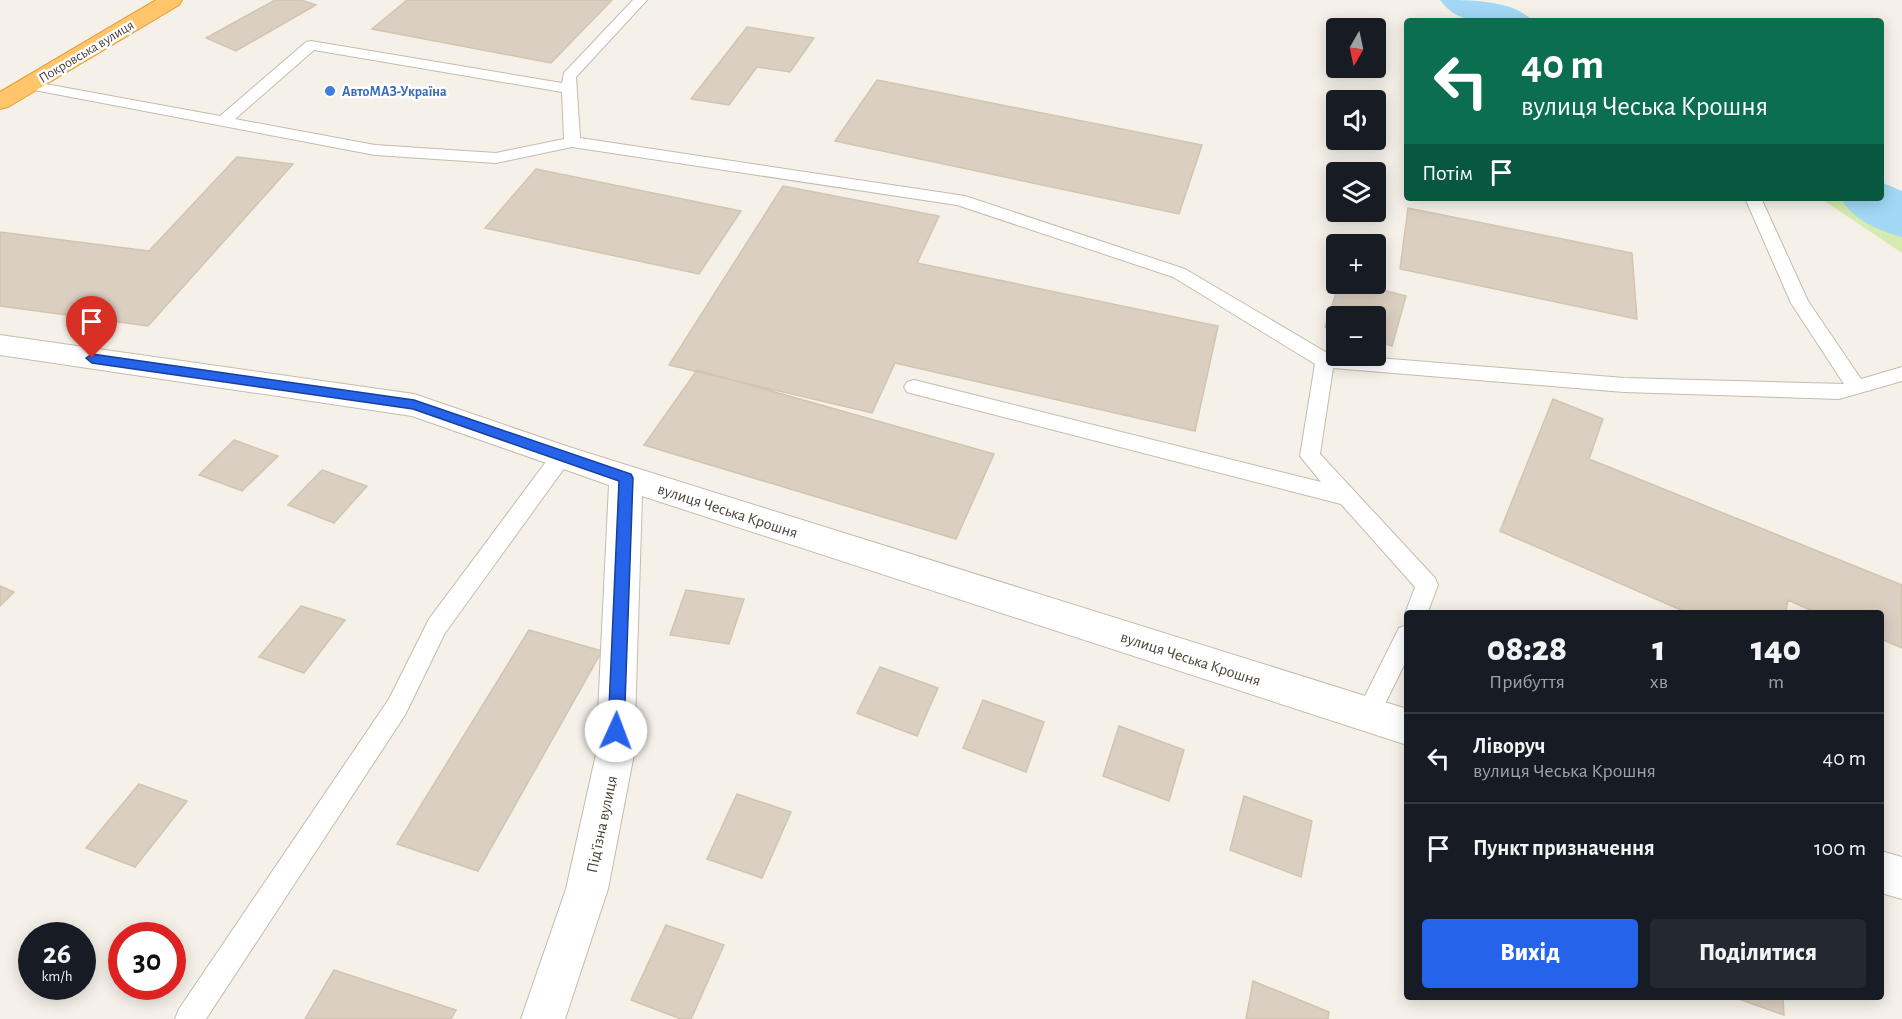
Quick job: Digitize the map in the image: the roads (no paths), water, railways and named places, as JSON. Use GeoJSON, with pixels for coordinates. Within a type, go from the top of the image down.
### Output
{"type":"FeatureCollection","features":[{"type":"Feature","properties":{"kind":"highway","name":"Покровська вулиця"},"geometry":{"type":"LineString","coordinates":[[0,102],[171,0]]}},
{"type":"Feature","properties":{"kind":"street","name":"вулиця Чеська Крошня"},"geometry":{"type":"LineString","coordinates":[[0,345],[414,405],[561,457],[1404,726]]}},
{"type":"Feature","properties":{"kind":"street","name":"Підʼїзна вулиця"},"geometry":{"type":"LineString","coordinates":[[543,1019],[587,889],[615,754],[626,478]]}},
{"type":"Feature","properties":{"kind":"street"},"geometry":{"type":"LineString","coordinates":[[1884,873],[1902,878]]}},
{"type":"Feature","properties":{"kind":"lane"},"geometry":{"type":"LineString","coordinates":[[572,142],[569,76],[640,0]]}},
{"type":"Feature","properties":{"kind":"lane"},"geometry":{"type":"LineString","coordinates":[[222,122],[311,45],[570,89]]}},
{"type":"Feature","properties":{"kind":"lane"},"geometry":{"type":"LineString","coordinates":[[28,85],[375,150],[496,158],[572,142],[959,200],[1179,273],[1325,361],[1624,385],[1839,392],[1902,374]]}},
{"type":"Feature","properties":{"kind":"lane"},"geometry":{"type":"LineString","coordinates":[[1754,201],[1800,303],[1856,387]]}},
{"type":"Feature","properties":{"kind":"lane"},"geometry":{"type":"LineString","coordinates":[[1325,361],[1310,456],[1426,585],[1417,610]]}},
{"type":"Feature","properties":{"kind":"lane"},"geometry":{"type":"LineString","coordinates":[[914,387],[1347,496]]}},
{"type":"Feature","properties":{"kind":"lane"},"geometry":{"type":"LineString","coordinates":[[189,1019],[397,707],[437,626],[561,457]]}},
{"type":"Feature","properties":{"kind":"lane"},"geometry":{"type":"LineString","coordinates":[[1368,714],[1404,641]]}},
{"type":"Feature","properties":{"kind":"waterway"},"geometry":{"type":"LineString","coordinates":[[1465,0],[1502,18]]}},
{"type":"Feature","properties":{"kind":"waterway"},"geometry":{"type":"LineString","coordinates":[[1875,201],[1902,217]]}},
{"type":"Feature","properties":{"kind":"place","name":"АвтоМАЗ-Україна"},"geometry":{"type":"Point","coordinates":[330,91]}}]}
